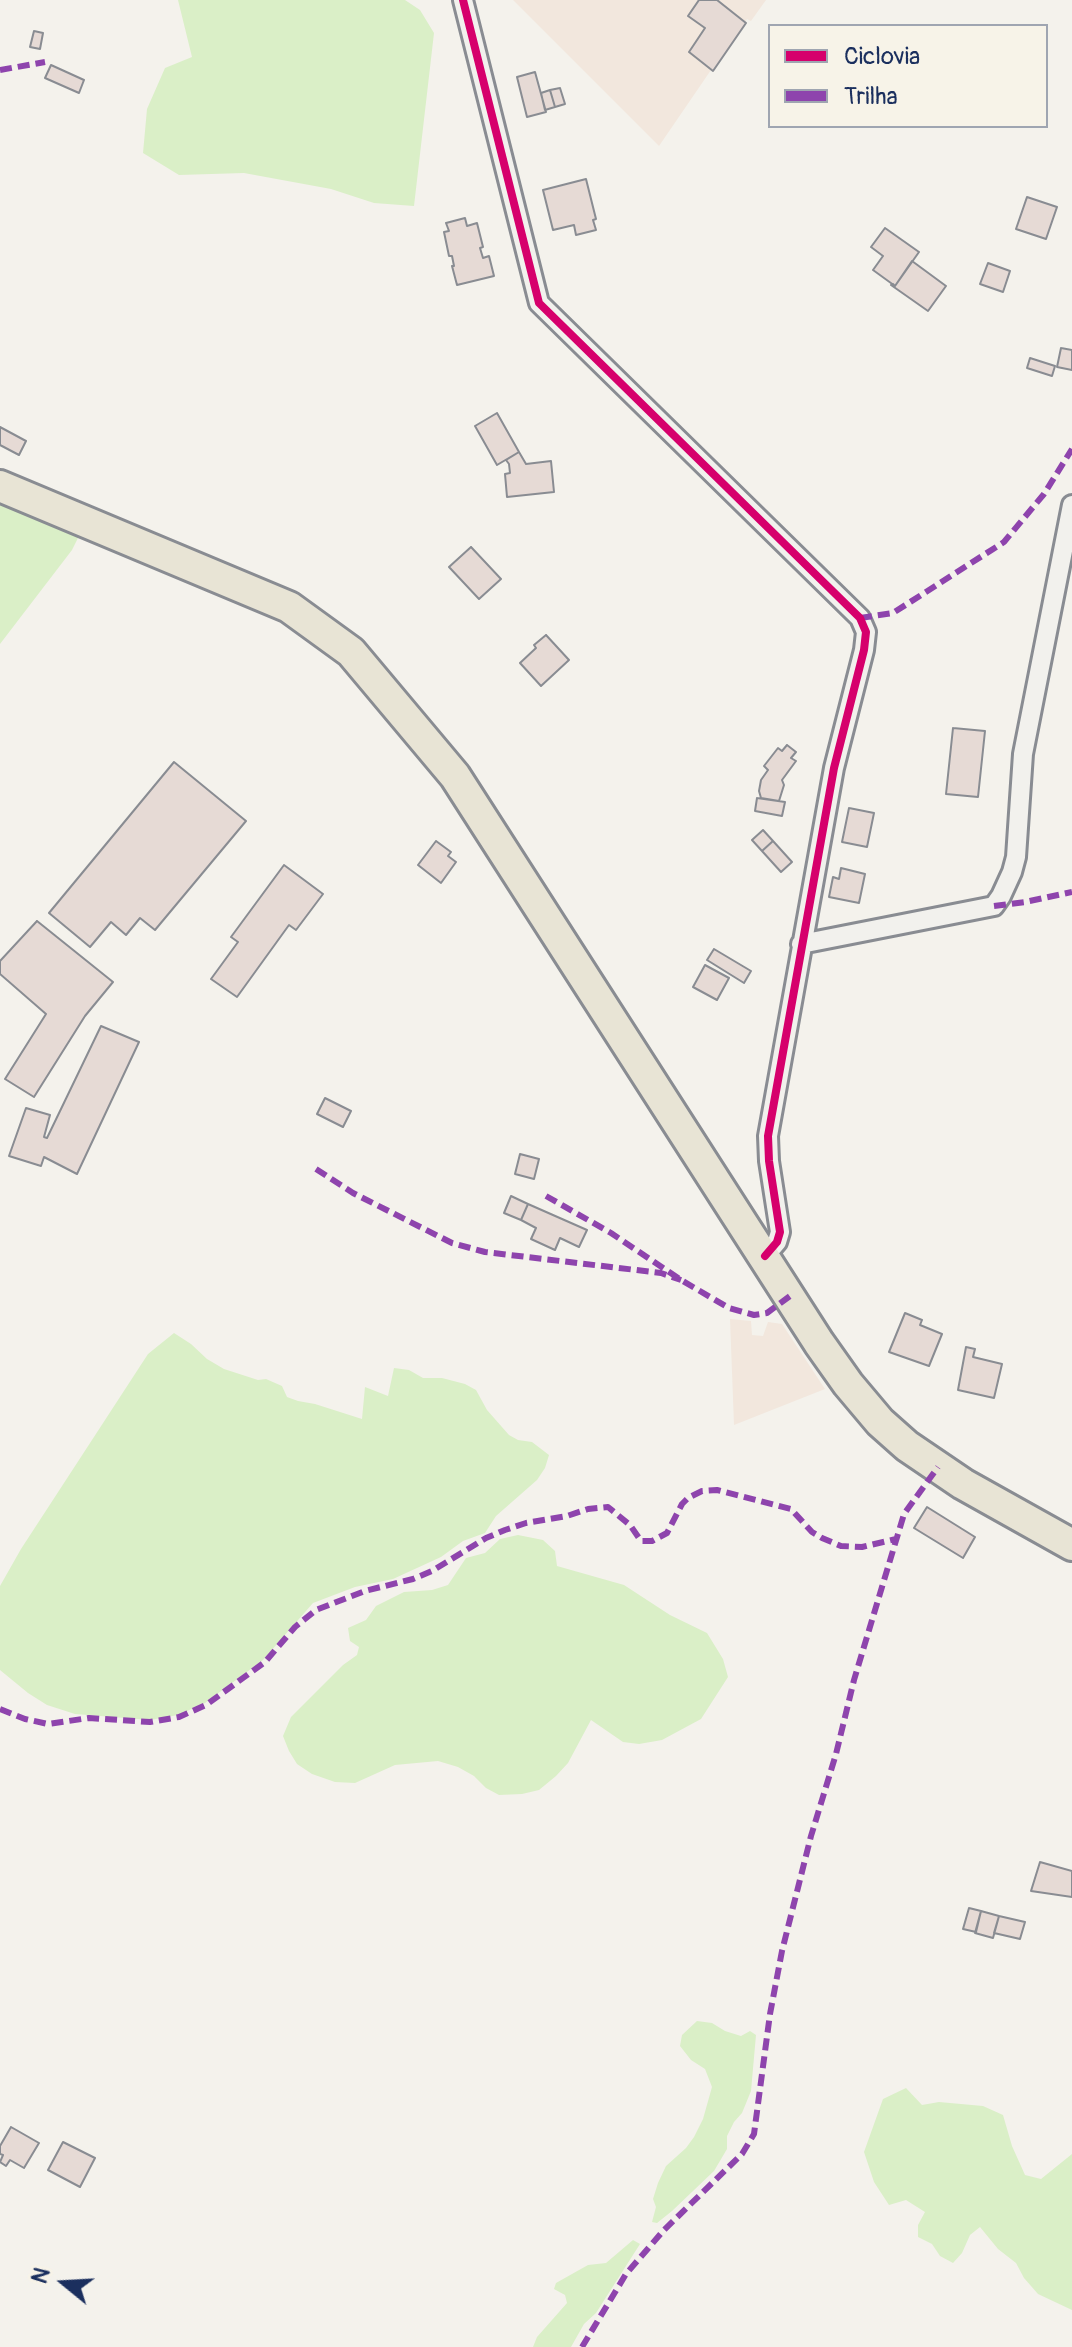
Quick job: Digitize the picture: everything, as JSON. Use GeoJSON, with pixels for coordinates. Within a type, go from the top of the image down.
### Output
{"type":"FeatureCollection","features":[{"type":"Feature","properties":{"kind":"main road"},"geometry":{"type":"LineString","coordinates":[[0,486],[289,607],[351,652],[455,776],[848,1384],[880,1422],[907,1446],[963,1484],[1072,1545]]}},
{"type":"Feature","properties":{"kind":"street"},"geometry":{"type":"LineString","coordinates":[[463,0],[539,303],[860,618],[866,632],[834,768],[768,1136],[780,1232],[777,1242],[765,1256]]}},
{"type":"Feature","properties":{"kind":"street"},"geometry":{"type":"LineString","coordinates":[[801,944],[994,906],[1001,896],[1016,857],[1026,731],[1072,505]]}},
{"type":"Feature","properties":{"kind":"shaded area"},"geometry":{"type":"Polygon","coordinates":[[[513,0],[766,0],[751,21],[747,19],[659,146],[513,0]]]}},
{"type":"Feature","properties":{"kind":"shaded area"},"geometry":{"type":"Polygon","coordinates":[[[730,1319],[751,1321],[752,1335],[763,1336],[768,1322],[782,1324],[825,1389],[734,1425],[730,1319]]]}},
{"type":"Feature","properties":{"kind":"green space"},"geometry":{"type":"Polygon","coordinates":[[[178,0],[405,0],[420,10],[434,33],[414,206],[374,203],[331,189],[244,173],[179,175],[143,153],[147,109],[165,68],[192,57],[178,0]]]}},
{"type":"Feature","properties":{"kind":"green space"},"geometry":{"type":"Polygon","coordinates":[[[0,502],[80,534],[72,550],[0,644],[0,502]]]}},
{"type":"Feature","properties":{"kind":"green space"},"geometry":{"type":"Polygon","coordinates":[[[174,1333],[224,1369],[258,1380],[266,1379],[282,1386],[287,1397],[362,1419],[365,1387],[388,1396],[394,1368],[409,1370],[423,1378],[442,1378],[465,1384],[476,1390],[487,1410],[509,1435],[532,1442],[549,1455],[545,1468],[537,1480],[496,1516],[485,1533],[463,1541],[441,1557],[393,1579],[355,1587],[313,1603],[263,1660],[205,1703],[178,1715],[150,1720],[75,1714],[47,1705],[0,1670],[0,1586],[148,1354],[174,1333]]]}},
{"type":"Feature","properties":{"kind":"green space"},"geometry":{"type":"Polygon","coordinates":[[[518,1535],[543,1540],[555,1551],[557,1566],[624,1585],[670,1615],[707,1633],[723,1659],[728,1677],[701,1719],[662,1740],[639,1744],[623,1742],[591,1720],[568,1763],[556,1776],[539,1790],[522,1794],[499,1795],[458,1767],[438,1761],[395,1765],[355,1783],[335,1782],[312,1774],[297,1764],[283,1736],[291,1717],[357,1655],[359,1647],[350,1641],[348,1628],[366,1620],[376,1606],[404,1592],[432,1590],[448,1585],[466,1558],[485,1553],[500,1539],[518,1535]]]}},
{"type":"Feature","properties":{"kind":"green space"},"geometry":{"type":"Polygon","coordinates":[[[697,2021],[712,2023],[741,2036],[750,2031],[756,2035],[751,2091],[742,2113],[727,2136],[727,2149],[714,2171],[672,2211],[657,2223],[652,2222],[656,2207],[653,2199],[658,2183],[666,2166],[694,2137],[712,2087],[705,2069],[691,2060],[680,2046],[682,2035],[697,2021]]]}},
{"type":"Feature","properties":{"kind":"green space"},"geometry":{"type":"Polygon","coordinates":[[[906,2088],[922,2105],[939,2102],[983,2106],[1003,2115],[1025,2175],[1041,2179],[1072,2154],[1072,2310],[1038,2294],[1016,2263],[998,2249],[980,2227],[970,2235],[962,2253],[953,2263],[940,2256],[932,2244],[918,2237],[918,2225],[925,2212],[906,2200],[889,2205],[874,2182],[864,2152],[883,2099],[906,2088]]]}},
{"type":"Feature","properties":{"kind":"green space"},"geometry":{"type":"Polygon","coordinates":[[[633,2240],[640,2244],[571,2347],[533,2347],[537,2337],[567,2303],[565,2295],[554,2289],[556,2283],[588,2265],[606,2263],[633,2240]]]}},
{"type":"Feature","properties":{"kind":"building"},"geometry":{"type":"Polygon","coordinates":[[[699,0],[717,0],[746,23],[713,71],[689,52],[705,28],[688,16],[699,0]]]}},
{"type":"Feature","properties":{"kind":"building"},"geometry":{"type":"Polygon","coordinates":[[[34,31],[43,33],[40,49],[30,47],[34,31]]]}},
{"type":"Feature","properties":{"kind":"building"},"geometry":{"type":"Polygon","coordinates":[[[51,65],[84,80],[79,93],[45,78],[51,65]]]}},
{"type":"Feature","properties":{"kind":"building"},"geometry":{"type":"Polygon","coordinates":[[[535,72],[546,112],[527,117],[517,77],[535,72]]]}},
{"type":"Feature","properties":{"kind":"building"},"geometry":{"type":"Polygon","coordinates":[[[560,88],[565,104],[555,107],[550,90],[560,88]]]}},
{"type":"Feature","properties":{"kind":"building"},"geometry":{"type":"Polygon","coordinates":[[[550,90],[555,107],[545,110],[541,93],[550,90]]]}},
{"type":"Feature","properties":{"kind":"building"},"geometry":{"type":"Polygon","coordinates":[[[586,179],[596,230],[576,235],[574,225],[553,230],[543,190],[586,179]]]}},
{"type":"Feature","properties":{"kind":"building"},"geometry":{"type":"Polygon","coordinates":[[[1027,197],[1057,207],[1046,239],[1016,229],[1027,197]]]}},
{"type":"Feature","properties":{"kind":"building"},"geometry":{"type":"Polygon","coordinates":[[[465,218],[467,226],[477,223],[483,258],[489,256],[494,276],[457,285],[444,232],[449,231],[446,223],[465,218]]]}},
{"type":"Feature","properties":{"kind":"building"},"geometry":{"type":"Polygon","coordinates":[[[885,228],[919,252],[895,286],[873,270],[883,256],[871,247],[885,228]]]}},
{"type":"Feature","properties":{"kind":"building"},"geometry":{"type":"Polygon","coordinates":[[[912,261],[946,286],[928,311],[891,285],[895,286],[912,261]]]}},
{"type":"Feature","properties":{"kind":"building"},"geometry":{"type":"Polygon","coordinates":[[[988,263],[1010,271],[1003,292],[980,284],[988,263]]]}},
{"type":"Feature","properties":{"kind":"building"},"geometry":{"type":"Polygon","coordinates":[[[1061,348],[1072,350],[1072,370],[1057,367],[1061,348]]]}},
{"type":"Feature","properties":{"kind":"building"},"geometry":{"type":"Polygon","coordinates":[[[1030,358],[1055,366],[1052,376],[1027,368],[1030,358]]]}},
{"type":"Feature","properties":{"kind":"building"},"geometry":{"type":"Polygon","coordinates":[[[497,413],[519,452],[497,465],[475,426],[497,413]]]}},
{"type":"Feature","properties":{"kind":"building"},"geometry":{"type":"Polygon","coordinates":[[[0,427],[26,441],[19,455],[0,445],[0,427]]]}},
{"type":"Feature","properties":{"kind":"building"},"geometry":{"type":"Polygon","coordinates":[[[519,452],[526,464],[551,461],[554,492],[507,497],[505,474],[510,473],[506,460],[519,452]]]}},
{"type":"Feature","properties":{"kind":"building"},"geometry":{"type":"Polygon","coordinates":[[[471,547],[501,579],[479,599],[449,567],[471,547]]]}},
{"type":"Feature","properties":{"kind":"building"},"geometry":{"type":"Polygon","coordinates":[[[546,635],[569,660],[541,686],[520,663],[546,635]]]}},
{"type":"Feature","properties":{"kind":"building"},"geometry":{"type":"Polygon","coordinates":[[[953,728],[985,731],[978,797],[946,794],[953,728]]]}},
{"type":"Feature","properties":{"kind":"building"},"geometry":{"type":"Polygon","coordinates":[[[787,745],[796,752],[791,758],[796,761],[782,780],[784,785],[779,801],[761,798],[761,780],[768,770],[764,766],[778,748],[782,751],[787,745]]]}},
{"type":"Feature","properties":{"kind":"building"},"geometry":{"type":"Polygon","coordinates":[[[174,762],[246,821],[155,930],[140,918],[126,935],[111,922],[90,947],[49,913],[174,762]]]}},
{"type":"Feature","properties":{"kind":"building"},"geometry":{"type":"Polygon","coordinates":[[[757,798],[785,802],[782,816],[755,811],[757,798]]]}},
{"type":"Feature","properties":{"kind":"building"},"geometry":{"type":"Polygon","coordinates":[[[849,808],[874,813],[867,847],[842,842],[849,808]]]}},
{"type":"Feature","properties":{"kind":"building"},"geometry":{"type":"Polygon","coordinates":[[[763,830],[773,841],[762,851],[752,840],[763,830]]]}},
{"type":"Feature","properties":{"kind":"building"},"geometry":{"type":"Polygon","coordinates":[[[436,841],[451,852],[448,856],[456,862],[441,883],[418,865],[436,841]]]}},
{"type":"Feature","properties":{"kind":"building"},"geometry":{"type":"Polygon","coordinates":[[[773,841],[792,862],[781,872],[762,851],[773,841]]]}},
{"type":"Feature","properties":{"kind":"building"},"geometry":{"type":"Polygon","coordinates":[[[284,865],[323,894],[296,930],[289,925],[237,997],[211,979],[238,942],[231,937],[284,865]]]}},
{"type":"Feature","properties":{"kind":"building"},"geometry":{"type":"Polygon","coordinates":[[[841,868],[865,874],[859,903],[829,897],[833,877],[839,879],[841,868]]]}},
{"type":"Feature","properties":{"kind":"building"},"geometry":{"type":"Polygon","coordinates":[[[37,921],[113,982],[85,1016],[34,1097],[5,1079],[46,1014],[0,974],[0,961],[37,921]]]}},
{"type":"Feature","properties":{"kind":"building"},"geometry":{"type":"Polygon","coordinates":[[[714,949],[751,971],[744,983],[707,960],[714,949]]]}},
{"type":"Feature","properties":{"kind":"building"},"geometry":{"type":"Polygon","coordinates":[[[705,965],[729,978],[717,1000],[693,987],[705,965]]]}},
{"type":"Feature","properties":{"kind":"building"},"geometry":{"type":"Polygon","coordinates":[[[101,1026],[139,1042],[77,1174],[44,1157],[41,1166],[9,1156],[26,1108],[50,1115],[44,1137],[47,1138],[101,1026]]]}},
{"type":"Feature","properties":{"kind":"building"},"geometry":{"type":"Polygon","coordinates":[[[325,1098],[351,1111],[343,1127],[317,1114],[325,1098]]]}},
{"type":"Feature","properties":{"kind":"building"},"geometry":{"type":"Polygon","coordinates":[[[520,1154],[539,1159],[534,1179],[515,1174],[520,1154]]]}},
{"type":"Feature","properties":{"kind":"building"},"geometry":{"type":"Polygon","coordinates":[[[511,1196],[528,1204],[521,1220],[504,1213],[511,1196]]]}},
{"type":"Feature","properties":{"kind":"building"},"geometry":{"type":"Polygon","coordinates":[[[528,1204],[587,1230],[579,1247],[560,1238],[555,1250],[531,1239],[536,1228],[521,1220],[528,1204]]]}},
{"type":"Feature","properties":{"kind":"building"},"geometry":{"type":"Polygon","coordinates":[[[905,1313],[922,1320],[920,1325],[942,1334],[929,1366],[889,1352],[905,1313]]]}},
{"type":"Feature","properties":{"kind":"building"},"geometry":{"type":"Polygon","coordinates":[[[966,1347],[975,1349],[973,1357],[1002,1364],[994,1398],[958,1390],[966,1347]]]}},
{"type":"Feature","properties":{"kind":"building"},"geometry":{"type":"Polygon","coordinates":[[[927,1507],[975,1537],[963,1558],[914,1528],[927,1507]]]}},
{"type":"Feature","properties":{"kind":"building"},"geometry":{"type":"Polygon","coordinates":[[[1040,1862],[1072,1871],[1072,1897],[1031,1891],[1040,1862]]]}},
{"type":"Feature","properties":{"kind":"building"},"geometry":{"type":"Polygon","coordinates":[[[969,1908],[981,1911],[976,1932],[963,1929],[969,1908]]]}},
{"type":"Feature","properties":{"kind":"building"},"geometry":{"type":"Polygon","coordinates":[[[981,1911],[999,1916],[993,1938],[975,1933],[981,1911]]]}},
{"type":"Feature","properties":{"kind":"building"},"geometry":{"type":"Polygon","coordinates":[[[999,1916],[1025,1922],[1020,1939],[994,1933],[999,1916]]]}},
{"type":"Feature","properties":{"kind":"building"},"geometry":{"type":"Polygon","coordinates":[[[11,2127],[39,2143],[24,2168],[10,2160],[6,2166],[0,2162],[3,2155],[0,2154],[0,2146],[11,2127]]]}},
{"type":"Feature","properties":{"kind":"building"},"geometry":{"type":"Polygon","coordinates":[[[63,2142],[95,2158],[80,2187],[48,2170],[63,2142]]]}},
{"type":"Feature","properties":{"kind":"marked path"},"geometry":{"type":"LineString","coordinates":[[0,70],[45,62]]}},
{"type":"Feature","properties":{"kind":"marked path"},"geometry":{"type":"LineString","coordinates":[[860,618],[893,613],[1004,542],[1044,494],[1072,449]]}},
{"type":"Feature","properties":{"kind":"marked path"},"geometry":{"type":"LineString","coordinates":[[994,906],[1072,892]]}},
{"type":"Feature","properties":{"kind":"marked path"},"geometry":{"type":"LineString","coordinates":[[316,1169],[353,1193],[452,1243],[485,1252],[661,1273],[681,1280]]}},
{"type":"Feature","properties":{"kind":"marked path"},"geometry":{"type":"LineString","coordinates":[[546,1196],[729,1308],[754,1315],[767,1313],[790,1296]]}},
{"type":"Feature","properties":{"kind":"marked path"},"geometry":{"type":"LineString","coordinates":[[582,2347],[626,2274],[664,2230],[742,2154],[754,2134],[782,1951],[854,1680],[904,1514],[938,1467]]}},
{"type":"Feature","properties":{"kind":"marked path"},"geometry":{"type":"LineString","coordinates":[[0,1709],[48,1724],[89,1718],[150,1722],[179,1717],[206,1705],[265,1662],[295,1627],[316,1610],[432,1571],[505,1530],[588,1509],[608,1507],[630,1525],[641,1541],[652,1541],[667,1533],[688,1498],[702,1491],[717,1490],[791,1509],[812,1532],[841,1546],[862,1547],[896,1539]]}},
{"type":"Feature","properties":{"kind":"cycle path"},"geometry":{"type":"LineString","coordinates":[[463,0],[539,303],[860,618],[866,632],[834,768],[768,1136],[780,1232],[777,1242],[765,1256]]}}]}
